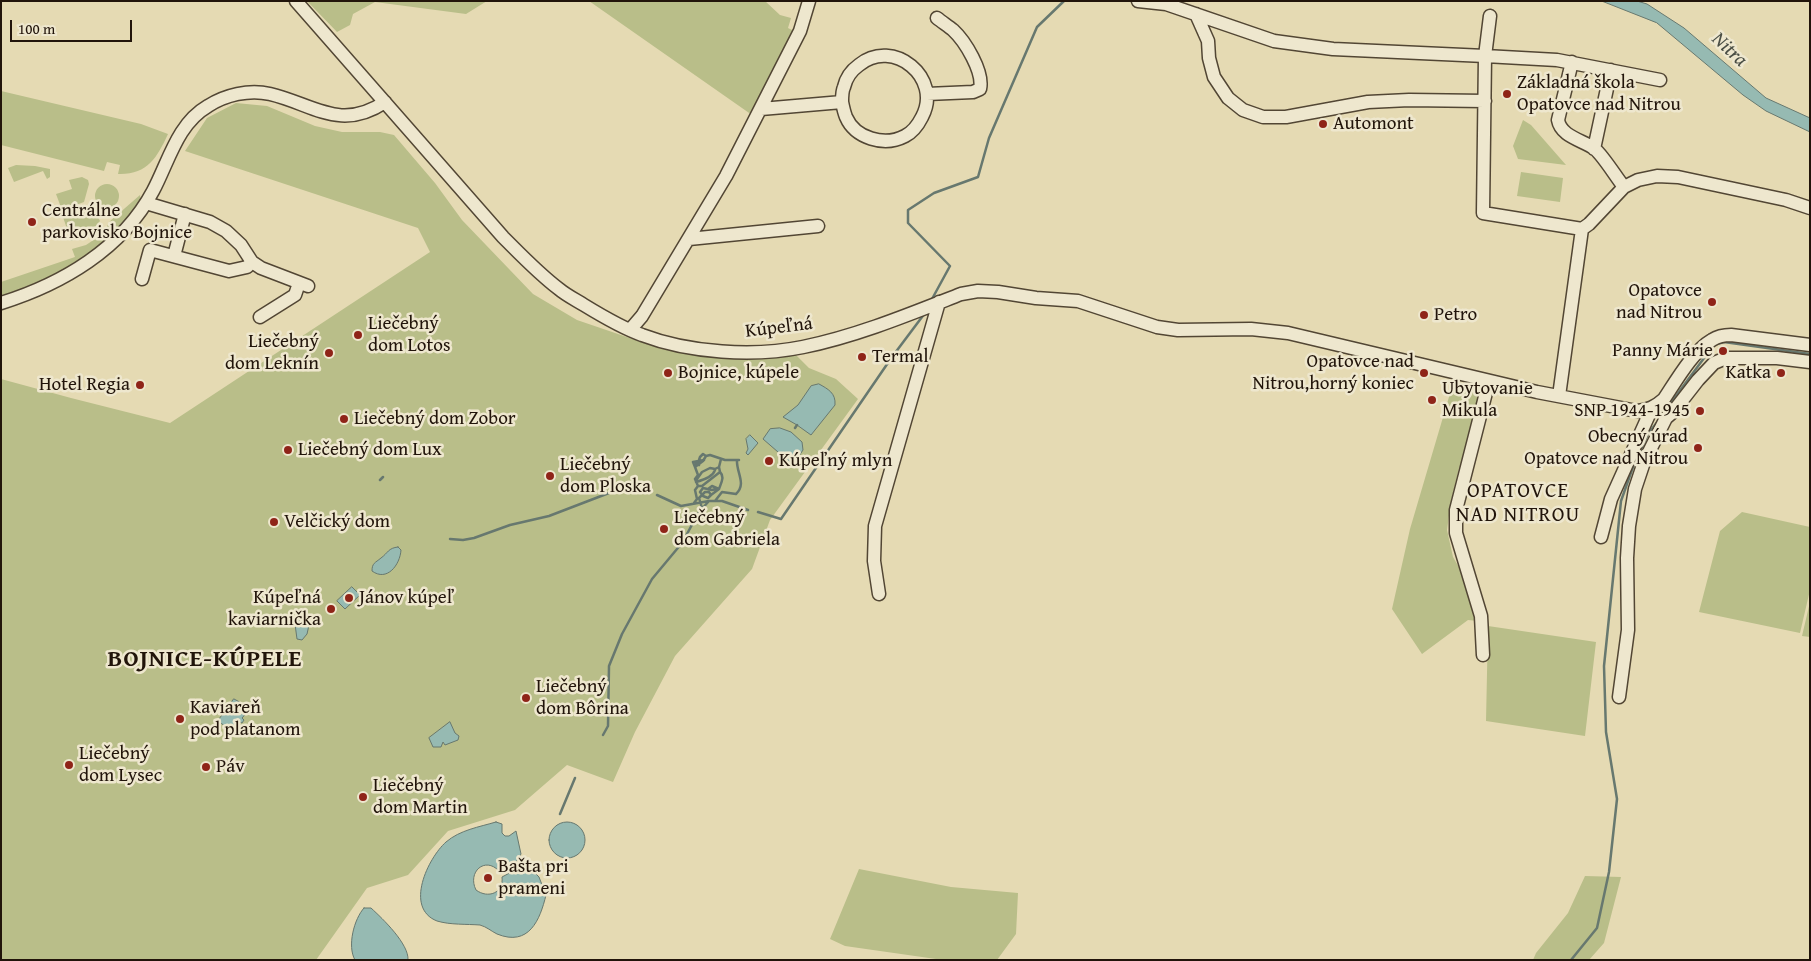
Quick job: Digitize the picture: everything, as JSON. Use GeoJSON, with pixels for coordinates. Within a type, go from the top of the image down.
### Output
{"type":"FeatureCollection","features":[{"type":"Feature","properties":{"kind":"street","name":"Kúpeľná"},"geometry":{"type":"LineString","coordinates":[[296,1],[503,237],[530,265],[560,290],[595,312],[636,333],[664,342],[710,351],[767,351],[802,347],[850,334],[961,294],[978,291],[998,292],[1036,298],[1078,301],[1157,327],[1178,330],[1251,329],[1288,333],[1489,381],[1637,411],[1659,413]]}},
{"type":"Feature","properties":{"kind":"street"},"geometry":{"type":"LineString","coordinates":[[636,333],[642,316],[726,176],[761,109],[800,30],[809,1]]}},
{"type":"Feature","properties":{"kind":"street"},"geometry":{"type":"LineString","coordinates":[[1138,1],[1166,4],[1225,26],[1274,41],[1333,49],[1557,60],[1660,80]]}},
{"type":"Feature","properties":{"kind":"street"},"geometry":{"type":"LineString","coordinates":[[1196,14],[1208,41],[1209,58],[1214,77],[1228,98],[1243,110],[1263,117],[1286,117],[1368,102],[1408,100],[1485,101]]}},
{"type":"Feature","properties":{"kind":"street"},"geometry":{"type":"LineString","coordinates":[[1490,16],[1485,56],[1483,213],[1582,228],[1589,224],[1624,187],[1638,180],[1657,176],[1678,177],[1786,200],[1810,208]]}},
{"type":"Feature","properties":{"kind":"street"},"geometry":{"type":"LineString","coordinates":[[927,94],[974,92],[980,88],[982,82],[977,66],[964,43],[954,30],[937,18]]}},
{"type":"Feature","properties":{"kind":"street"},"geometry":{"type":"LineString","coordinates":[[1208,41],[1225,26]]}},
{"type":"Feature","properties":{"kind":"street"},"geometry":{"type":"LineString","coordinates":[[881,55],[897,57],[912,65],[922,78],[927,94],[926,111],[918,126],[905,136],[888,141],[872,139],[857,131],[846,118],[842,102],[844,85],[852,70],[865,60],[881,55]]}},
{"type":"Feature","properties":{"kind":"street"},"geometry":{"type":"LineString","coordinates":[[1572,62],[1558,120],[1559,125],[1583,144],[1594,149],[1624,187]]}},
{"type":"Feature","properties":{"kind":"street"},"geometry":{"type":"LineString","coordinates":[[1594,149],[1611,70]]}},
{"type":"Feature","properties":{"kind":"street"},"geometry":{"type":"LineString","coordinates":[[1,303],[27,295],[72,274],[109,246],[126,229],[146,203],[178,136],[206,106],[237,94],[252,92],[269,93],[321,113],[346,116],[370,111],[385,102]]}},
{"type":"Feature","properties":{"kind":"street"},"geometry":{"type":"LineString","coordinates":[[761,109],[842,102]]}},
{"type":"Feature","properties":{"kind":"street"},"geometry":{"type":"LineString","coordinates":[[146,203],[210,222],[226,231],[242,245],[252,262],[261,268],[304,284],[295,295],[260,317]]}},
{"type":"Feature","properties":{"kind":"street"},"geometry":{"type":"LineString","coordinates":[[174,256],[185,214]]}},
{"type":"Feature","properties":{"kind":"street"},"geometry":{"type":"LineString","coordinates":[[688,238],[818,226]]}},
{"type":"Feature","properties":{"kind":"street"},"geometry":{"type":"LineString","coordinates":[[1559,396],[1582,228]]}},
{"type":"Feature","properties":{"kind":"street"},"geometry":{"type":"LineString","coordinates":[[142,280],[150,250],[229,271],[247,267],[252,262]]}},
{"type":"Feature","properties":{"kind":"street"},"geometry":{"type":"LineString","coordinates":[[879,594],[874,561],[875,526],[939,302]]}},
{"type":"Feature","properties":{"kind":"street"},"geometry":{"type":"LineString","coordinates":[[1619,697],[1628,630],[1628,526],[1635,489],[1664,399],[1698,352],[1710,340],[1718,336],[1731,335],[1810,344]]}},
{"type":"Feature","properties":{"kind":"street"},"geometry":{"type":"LineString","coordinates":[[1659,413],[1674,412],[1698,380],[1714,363],[1726,358],[1777,358],[1810,362]]}},
{"type":"Feature","properties":{"kind":"street"},"geometry":{"type":"LineString","coordinates":[[1483,655],[1481,616],[1456,533],[1456,510],[1489,381]]}},
{"type":"Feature","properties":{"kind":"street"},"geometry":{"type":"LineString","coordinates":[[1601,537],[1611,499],[1659,413]]}},
{"type":"Feature","properties":{"kind":"green space"},"geometry":{"type":"Polygon","coordinates":[[[307,1],[487,1],[466,14],[375,2],[353,14],[350,25],[337,32],[307,1]]]}},
{"type":"Feature","properties":{"kind":"green space"},"geometry":{"type":"Polygon","coordinates":[[[589,1],[765,1],[780,15],[791,18],[788,28],[796,32],[752,115],[589,1]]]}},
{"type":"Feature","properties":{"kind":"green space"},"geometry":{"type":"Polygon","coordinates":[[[1,91],[141,124],[168,134],[160,151],[150,163],[136,172],[128,174],[118,174],[120,165],[107,162],[104,171],[1,145],[1,91]]]}},
{"type":"Feature","properties":{"kind":"green space"},"geometry":{"type":"Polygon","coordinates":[[[236,103],[267,106],[315,126],[342,132],[380,132],[394,135],[435,183],[462,220],[533,294],[577,320],[659,348],[738,357],[795,354],[809,368],[836,379],[858,399],[770,520],[752,569],[675,656],[635,732],[613,782],[567,765],[515,810],[448,831],[408,875],[367,888],[316,960],[1,960],[1,379],[170,423],[430,252],[418,228],[185,151],[207,118],[236,103]]]}},
{"type":"Feature","properties":{"kind":"green space"},"geometry":{"type":"Polygon","coordinates":[[[1523,120],[1531,125],[1566,165],[1518,159],[1513,146],[1523,120]]]}},
{"type":"Feature","properties":{"kind":"green space"},"geometry":{"type":"Polygon","coordinates":[[[16,165],[50,169],[50,177],[47,179],[43,171],[14,182],[8,168],[16,165]]]}},
{"type":"Feature","properties":{"kind":"green space"},"geometry":{"type":"Polygon","coordinates":[[[1521,172],[1563,178],[1560,202],[1517,196],[1521,172]]]}},
{"type":"Feature","properties":{"kind":"green space"},"geometry":{"type":"Polygon","coordinates":[[[82,177],[88,180],[89,184],[84,202],[62,210],[56,194],[72,189],[69,180],[82,177]]]}},
{"type":"Feature","properties":{"kind":"green space"},"geometry":{"type":"Polygon","coordinates":[[[107,184],[116,187],[119,196],[116,205],[107,208],[98,205],[95,196],[98,187],[107,184]]]}},
{"type":"Feature","properties":{"kind":"green space"},"geometry":{"type":"Polygon","coordinates":[[[140,195],[141,200],[127,219],[102,246],[83,261],[65,273],[47,281],[1,297],[1,282],[75,257],[72,249],[86,245],[98,237],[106,229],[109,222],[140,195]]]}},
{"type":"Feature","properties":{"kind":"green space"},"geometry":{"type":"Polygon","coordinates":[[[87,209],[95,213],[100,221],[89,234],[71,241],[63,217],[87,209]]]}},
{"type":"Feature","properties":{"kind":"green space"},"geometry":{"type":"Polygon","coordinates":[[[1454,380],[1469,386],[1482,388],[1462,466],[1459,468],[1451,501],[1447,530],[1453,557],[1464,576],[1478,621],[1468,620],[1422,654],[1392,609],[1410,529],[1454,380]]]}},
{"type":"Feature","properties":{"kind":"green space"},"geometry":{"type":"Polygon","coordinates":[[[1742,512],[1810,527],[1810,590],[1800,633],[1699,612],[1720,531],[1742,512]]]}},
{"type":"Feature","properties":{"kind":"green space"},"geometry":{"type":"Polygon","coordinates":[[[1810,602],[1810,637],[1802,636],[1810,602]]]}},
{"type":"Feature","properties":{"kind":"green space"},"geometry":{"type":"Polygon","coordinates":[[[1488,626],[1596,642],[1585,736],[1486,721],[1488,626]]]}},
{"type":"Feature","properties":{"kind":"green space"},"geometry":{"type":"Polygon","coordinates":[[[859,869],[951,887],[1018,893],[1016,934],[997,960],[943,960],[845,946],[830,939],[859,869]]]}},
{"type":"Feature","properties":{"kind":"green space"},"geometry":{"type":"Polygon","coordinates":[[[1585,876],[1621,877],[1604,943],[1589,960],[1533,960],[1536,953],[1568,913],[1585,876]]]}},
{"type":"Feature","properties":{"kind":"water"},"geometry":{"type":"Polygon","coordinates":[[[1602,1],[1637,1],[1647,4],[1684,28],[1766,98],[1810,118],[1810,132],[1766,111],[1743,95],[1657,23],[1602,1]]]}},
{"type":"Feature","properties":{"kind":"water"},"geometry":{"type":"Polygon","coordinates":[[[819,384],[833,394],[835,405],[811,435],[783,417],[798,405],[811,386],[819,384]]]}},
{"type":"Feature","properties":{"kind":"water"},"geometry":{"type":"Polygon","coordinates":[[[780,428],[791,432],[802,442],[803,450],[793,465],[763,439],[770,429],[780,428]]]}},
{"type":"Feature","properties":{"kind":"water"},"geometry":{"type":"Polygon","coordinates":[[[750,435],[758,443],[748,455],[746,453],[748,449],[746,439],[750,435]]]}},
{"type":"Feature","properties":{"kind":"water"},"geometry":{"type":"Polygon","coordinates":[[[398,547],[401,550],[400,556],[392,570],[383,574],[372,571],[376,562],[390,550],[398,547]]]}},
{"type":"Feature","properties":{"kind":"water","name":"Jánov kúpeľ"},"geometry":{"type":"Polygon","coordinates":[[[352,587],[360,595],[345,609],[337,601],[352,587]]]}},
{"type":"Feature","properties":{"kind":"water"},"geometry":{"type":"Polygon","coordinates":[[[298,621],[309,625],[307,634],[302,640],[297,639],[295,624],[298,621]]]}},
{"type":"Feature","properties":{"kind":"water"},"geometry":{"type":"Polygon","coordinates":[[[234,699],[250,709],[242,718],[244,720],[242,723],[240,722],[233,732],[218,721],[234,699]]]}},
{"type":"Feature","properties":{"kind":"water"},"geometry":{"type":"Polygon","coordinates":[[[450,722],[455,733],[459,736],[458,740],[445,745],[443,742],[441,747],[433,747],[429,738],[450,722]]]}},
{"type":"Feature","properties":{"kind":"water"},"geometry":{"type":"Polygon","coordinates":[[[496,822],[502,824],[502,833],[505,836],[509,836],[516,831],[521,854],[516,862],[499,871],[488,865],[479,868],[474,877],[476,890],[485,894],[494,893],[498,891],[502,883],[502,877],[519,868],[525,870],[530,868],[539,877],[546,895],[536,922],[525,934],[517,937],[497,934],[480,925],[453,924],[437,921],[427,915],[422,905],[422,883],[432,859],[439,849],[457,835],[470,829],[496,822]]]}},
{"type":"Feature","properties":{"kind":"water"},"geometry":{"type":"Polygon","coordinates":[[[567,822],[574,823],[580,827],[584,833],[584,847],[580,853],[574,857],[567,858],[560,857],[554,853],[550,847],[549,840],[550,833],[554,827],[560,823],[567,822]]]}},
{"type":"Feature","properties":{"kind":"water"},"geometry":{"type":"Polygon","coordinates":[[[364,908],[371,908],[400,939],[408,960],[355,960],[352,948],[353,933],[357,919],[364,908]]]}},
{"type":"Feature","properties":{"kind":"waterway"},"geometry":{"type":"LineString","coordinates":[[932,299],[950,266],[908,223],[908,210],[934,193],[978,177],[989,138],[1037,27],[1064,1]]}},
{"type":"Feature","properties":{"kind":"waterway"},"geometry":{"type":"LineString","coordinates":[[758,512],[781,519],[892,357],[925,313]]}},
{"type":"Feature","properties":{"kind":"waterway"},"geometry":{"type":"LineString","coordinates":[[1717,344],[1724,342],[1810,354]]}},
{"type":"Feature","properties":{"kind":"waterway"},"geometry":{"type":"LineString","coordinates":[[1664,412],[1713,346]]}},
{"type":"Feature","properties":{"kind":"waterway"},"geometry":{"type":"LineString","coordinates":[[1571,960],[1597,928],[1609,872],[1617,799],[1606,732],[1604,666],[1621,501],[1633,467],[1648,434],[1658,421]]}},
{"type":"Feature","properties":{"kind":"waterway"},"geometry":{"type":"LineString","coordinates":[[698,463],[703,454],[706,456]]}},
{"type":"Feature","properties":{"kind":"waterway"},"geometry":{"type":"LineString","coordinates":[[694,503],[697,499],[695,490],[698,486],[695,479],[698,475],[695,467],[706,456],[710,455],[725,460],[739,460]]}},
{"type":"Feature","properties":{"kind":"waterway"},"geometry":{"type":"LineString","coordinates":[[698,486],[702,486],[720,472],[721,459]]}},
{"type":"Feature","properties":{"kind":"waterway"},"geometry":{"type":"LineString","coordinates":[[699,465],[696,464],[695,467],[693,462],[704,460]]}},
{"type":"Feature","properties":{"kind":"waterway"},"geometry":{"type":"LineString","coordinates":[[715,501],[722,492],[736,494],[739,490],[741,482],[737,460]]}},
{"type":"Feature","properties":{"kind":"waterway"},"geometry":{"type":"LineString","coordinates":[[697,479],[702,472],[710,468],[715,469],[719,467]]}},
{"type":"Feature","properties":{"kind":"waterway"},"geometry":{"type":"LineString","coordinates":[[696,482],[710,476],[715,470]]}},
{"type":"Feature","properties":{"kind":"waterway"},"geometry":{"type":"LineString","coordinates":[[708,489],[712,486],[719,489],[722,482],[720,472]]}},
{"type":"Feature","properties":{"kind":"waterway"},"geometry":{"type":"LineString","coordinates":[[380,480],[383,477]]}},
{"type":"Feature","properties":{"kind":"waterway"},"geometry":{"type":"LineString","coordinates":[[450,539],[463,540],[474,538],[510,525],[549,516],[622,488],[631,486],[649,492]]}},
{"type":"Feature","properties":{"kind":"waterway"},"geometry":{"type":"LineString","coordinates":[[711,495],[708,498],[700,492],[703,488],[716,489]]}},
{"type":"Feature","properties":{"kind":"waterway"},"geometry":{"type":"LineString","coordinates":[[702,508],[699,498],[705,492],[709,492],[711,495],[719,489]]}},
{"type":"Feature","properties":{"kind":"waterway"},"geometry":{"type":"LineString","coordinates":[[657,495],[681,506],[709,501],[722,501],[748,510]]}},
{"type":"Feature","properties":{"kind":"waterway"},"geometry":{"type":"LineString","coordinates":[[603,735],[608,726],[609,666],[622,634],[652,579],[682,543],[699,512],[709,501]]}},
{"type":"Feature","properties":{"kind":"waterway"},"geometry":{"type":"LineString","coordinates":[[560,814],[575,778]]}},
{"type":"Feature","properties":{"kind":"place","name":"Základná škola Opatovce nad Nitrou"},"geometry":{"type":"Point","coordinates":[1507,94]}},
{"type":"Feature","properties":{"kind":"place","name":"Automont"},"geometry":{"type":"Point","coordinates":[1323,124]}},
{"type":"Feature","properties":{"kind":"place","name":"Centrálne parkovisko Bojnice"},"geometry":{"type":"Point","coordinates":[32,222]}},
{"type":"Feature","properties":{"kind":"place","name":"Opatovce nad Nitrou"},"geometry":{"type":"Point","coordinates":[1712,302]}},
{"type":"Feature","properties":{"kind":"place","name":"Petro"},"geometry":{"type":"Point","coordinates":[1424,315]}},
{"type":"Feature","properties":{"kind":"place","name":"Liečebný dom Lotos"},"geometry":{"type":"Point","coordinates":[358,335]}},
{"type":"Feature","properties":{"kind":"place","name":"Panny Márie"},"geometry":{"type":"Point","coordinates":[1723,351]}},
{"type":"Feature","properties":{"kind":"place","name":"Liečebný dom Leknín"},"geometry":{"type":"Point","coordinates":[329,353]}},
{"type":"Feature","properties":{"kind":"place","name":"Termal"},"geometry":{"type":"Point","coordinates":[862,357]}},
{"type":"Feature","properties":{"kind":"place","name":"Bojnice, kúpele"},"geometry":{"type":"Point","coordinates":[668,373]}},
{"type":"Feature","properties":{"kind":"place","name":"Opatovce nad Nitrou,horný koniec"},"geometry":{"type":"Point","coordinates":[1424,373]}},
{"type":"Feature","properties":{"kind":"place","name":"Katka"},"geometry":{"type":"Point","coordinates":[1781,373]}},
{"type":"Feature","properties":{"kind":"place","name":"Hotel Regia"},"geometry":{"type":"Point","coordinates":[140,385]}},
{"type":"Feature","properties":{"kind":"place","name":"Ubytovanie Mikula"},"geometry":{"type":"Point","coordinates":[1432,400]}},
{"type":"Feature","properties":{"kind":"place","name":"SNP 1944-1945"},"geometry":{"type":"Point","coordinates":[1700,411]}},
{"type":"Feature","properties":{"kind":"place","name":"Liečebný dom Zobor"},"geometry":{"type":"Point","coordinates":[344,419]}},
{"type":"Feature","properties":{"kind":"place","name":"Obecný úrad Opatovce nad Nitrou"},"geometry":{"type":"Point","coordinates":[1698,448]}},
{"type":"Feature","properties":{"kind":"place","name":"Liečebný dom Lux"},"geometry":{"type":"Point","coordinates":[288,450]}},
{"type":"Feature","properties":{"kind":"place","name":"Kúpeľný mlyn"},"geometry":{"type":"Point","coordinates":[769,461]}},
{"type":"Feature","properties":{"kind":"place","name":"Liečebný dom Ploska"},"geometry":{"type":"Point","coordinates":[550,476]}},
{"type":"Feature","properties":{"kind":"place","name":"Velčický dom"},"geometry":{"type":"Point","coordinates":[274,522]}},
{"type":"Feature","properties":{"kind":"place","name":"Liečebný dom Gabriela"},"geometry":{"type":"Point","coordinates":[664,529]}},
{"type":"Feature","properties":{"kind":"place","name":"Jánov kúpeľ"},"geometry":{"type":"Point","coordinates":[349,598]}},
{"type":"Feature","properties":{"kind":"place","name":"Kúpeľná kaviarnička"},"geometry":{"type":"Point","coordinates":[331,609]}},
{"type":"Feature","properties":{"kind":"place","name":"Liečebný dom Bôrina"},"geometry":{"type":"Point","coordinates":[526,698]}},
{"type":"Feature","properties":{"kind":"place","name":"Kaviareň pod platanom"},"geometry":{"type":"Point","coordinates":[180,719]}},
{"type":"Feature","properties":{"kind":"place","name":"Liečebný dom Lysec"},"geometry":{"type":"Point","coordinates":[69,765]}},
{"type":"Feature","properties":{"kind":"place","name":"Páv"},"geometry":{"type":"Point","coordinates":[206,767]}},
{"type":"Feature","properties":{"kind":"place","name":"Liečebný dom Martin"},"geometry":{"type":"Point","coordinates":[363,797]}},
{"type":"Feature","properties":{"kind":"place","name":"Bašta pri prameni"},"geometry":{"type":"Point","coordinates":[488,878]}},
{"type":"Feature","properties":{"kind":"district","name":"OPATOVCE NAD NITROU"},"geometry":{"type":"Point","coordinates":[1518,504]}},
{"type":"Feature","properties":{"kind":"district","name":"BOJNICE-KÚPELE"},"geometry":{"type":"Point","coordinates":[205,660]}},
{"type":"Feature","properties":{"kind":"water label","name":"Nitra"},"geometry":{"type":"Point","coordinates":[1729,50]}}]}
